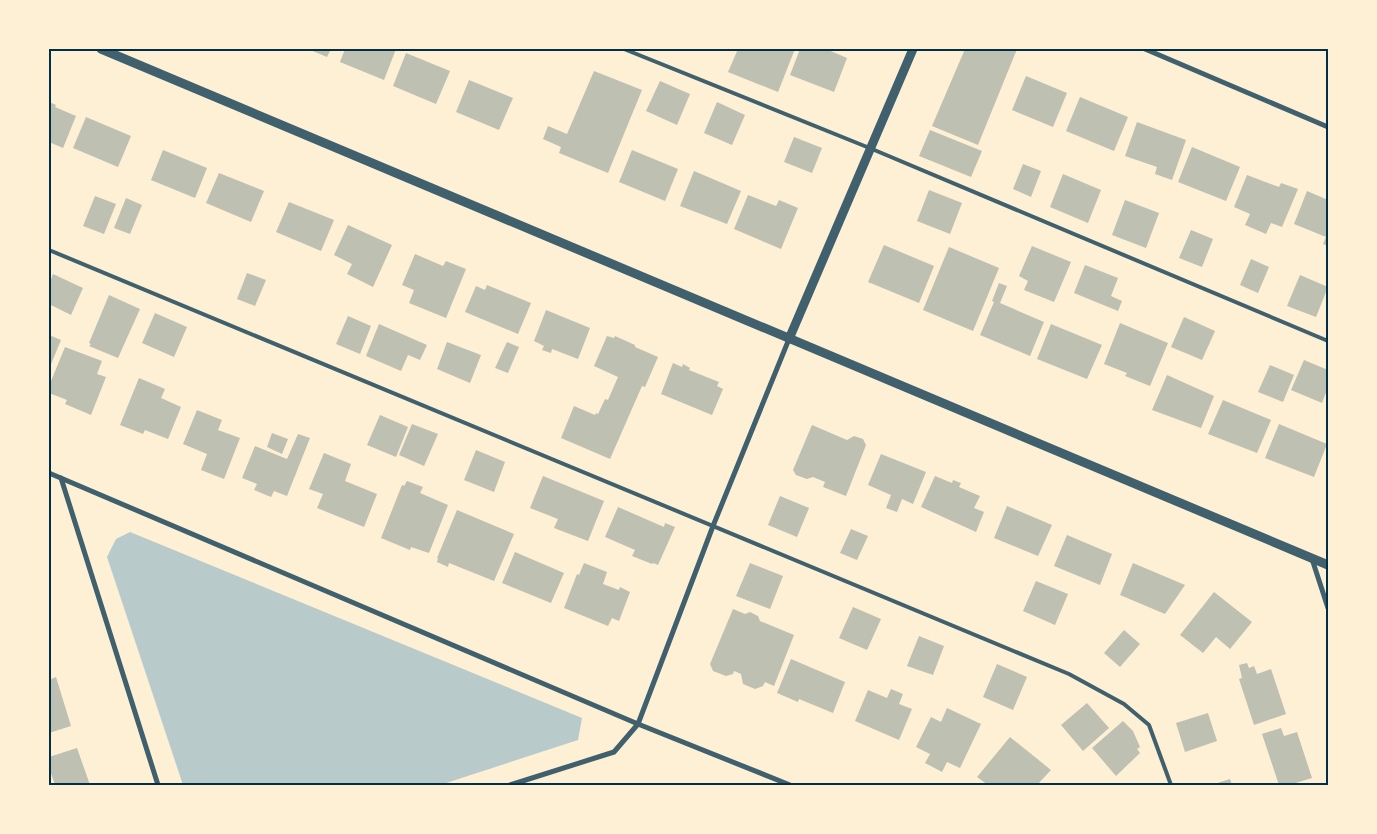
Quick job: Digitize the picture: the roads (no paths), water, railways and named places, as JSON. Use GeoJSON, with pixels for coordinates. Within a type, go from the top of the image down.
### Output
{"type":"FeatureCollection","features":[{"type":"Feature","properties":{"kind":"street"},"geometry":{"type":"LineString","coordinates":[[101,49],[1328,565]]}},
{"type":"Feature","properties":{"kind":"street"},"geometry":{"type":"LineString","coordinates":[[510,785],[614,752],[638,724],[713,526],[913,49]]}},
{"type":"Feature","properties":{"kind":"street"},"geometry":{"type":"LineString","coordinates":[[1145,49],[1328,127]]}},
{"type":"Feature","properties":{"kind":"street"},"geometry":{"type":"LineString","coordinates":[[49,473],[638,724],[790,785]]}},
{"type":"Feature","properties":{"kind":"street"},"geometry":{"type":"LineString","coordinates":[[60,478],[158,785]]}},
{"type":"Feature","properties":{"kind":"street"},"geometry":{"type":"LineString","coordinates":[[1312,559],[1328,608]]}},
{"type":"Feature","properties":{"kind":"lane"},"geometry":{"type":"LineString","coordinates":[[624,49],[872,149],[1328,341]]}},
{"type":"Feature","properties":{"kind":"lane"},"geometry":{"type":"LineString","coordinates":[[49,250],[1069,674],[1124,704],[1149,725],[1171,785]]}}]}
